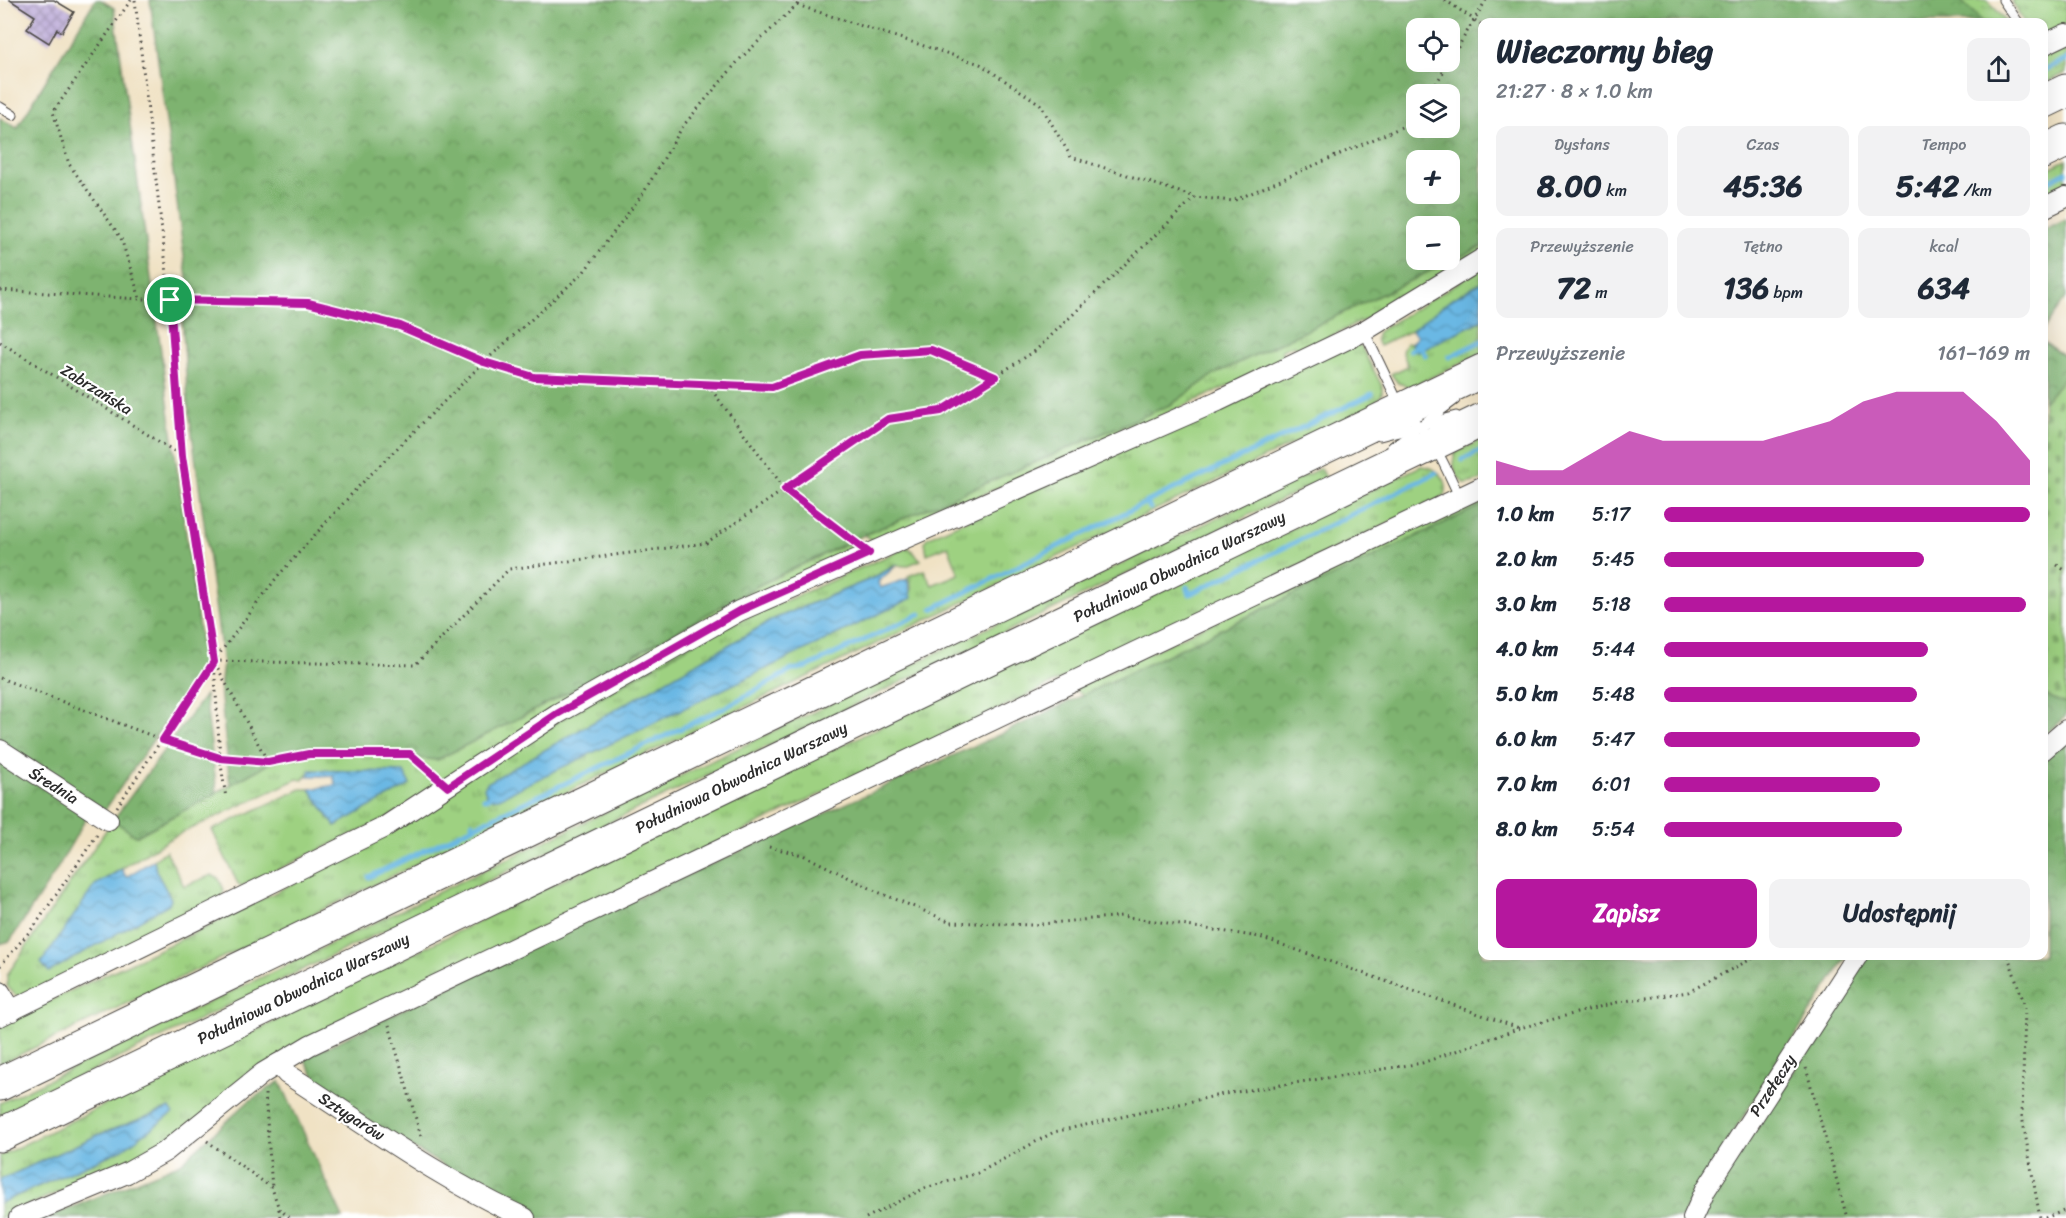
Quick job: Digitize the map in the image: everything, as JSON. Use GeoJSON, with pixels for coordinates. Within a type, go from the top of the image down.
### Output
{"type":"FeatureCollection","features":[{"type":"Feature","properties":{"kind":"highway"},"geometry":{"type":"LineString","coordinates":[[2048,100],[2066,91]]}},
{"type":"Feature","properties":{"kind":"highway"},"geometry":{"type":"LineString","coordinates":[[2048,150],[2066,141]]}},
{"type":"Feature","properties":{"kind":"highway","name":"Południowa Obwodnica Warszawy"},"geometry":{"type":"LineString","coordinates":[[0,1135],[1333,492],[1419,426],[1478,374]]}},
{"type":"Feature","properties":{"kind":"highway","name":"Południowa Obwodnica Warszawy"},"geometry":{"type":"LineString","coordinates":[[0,1084],[1312,454],[1419,426],[1472,416]]}},
{"type":"Feature","properties":{"kind":"street"},"geometry":{"type":"LineString","coordinates":[[2048,43],[2066,34]]}},
{"type":"Feature","properties":{"kind":"street"},"geometry":{"type":"LineString","coordinates":[[2048,206],[2066,197]]}},
{"type":"Feature","properties":{"kind":"street"},"geometry":{"type":"LineString","coordinates":[[0,992],[6,1013],[383,828],[557,714],[739,611],[1197,411],[1364,331],[1478,261]]}},
{"type":"Feature","properties":{"kind":"street"},"geometry":{"type":"LineString","coordinates":[[19,1218],[127,1173],[195,1130],[271,1069],[385,1010],[1478,489]]}},
{"type":"Feature","properties":{"kind":"street"},"geometry":{"type":"LineString","coordinates":[[2048,746],[2066,730]]}},
{"type":"Feature","properties":{"kind":"street","name":"Średnia"},"geometry":{"type":"LineString","coordinates":[[0,750],[108,819]]}},
{"type":"Feature","properties":{"kind":"street","name":"Przełęczy"},"geometry":{"type":"LineString","coordinates":[[1693,1218],[1706,1189],[1854,960]]}},
{"type":"Feature","properties":{"kind":"street","name":"Sztygarów"},"geometry":{"type":"LineString","coordinates":[[271,1069],[287,1074],[429,1165],[496,1205],[525,1218]]}},
{"type":"Feature","properties":{"kind":"lane"},"geometry":{"type":"LineString","coordinates":[[2003,0],[2015,18]]}},
{"type":"Feature","properties":{"kind":"lane"},"geometry":{"type":"LineString","coordinates":[[0,107],[13,115]]}},
{"type":"Feature","properties":{"kind":"lane"},"geometry":{"type":"LineString","coordinates":[[1364,331],[1460,498]]}},
{"type":"Feature","properties":{"kind":"lane"},"geometry":{"type":"LineString","coordinates":[[1386,452],[1478,382]]}},
{"type":"Feature","properties":{"kind":"lane"},"geometry":{"type":"LineString","coordinates":[[1333,492],[1377,459]]}},
{"type":"Feature","properties":{"kind":"path"},"geometry":{"type":"LineString","coordinates":[[133,0],[53,112],[69,164],[121,238],[140,299]]}},
{"type":"Feature","properties":{"kind":"path"},"geometry":{"type":"LineString","coordinates":[[133,0],[170,300],[182,456],[214,662],[220,758],[226,798]]}},
{"type":"Feature","properties":{"kind":"path"},"geometry":{"type":"LineString","coordinates":[[794,0],[797,5],[980,64],[1040,104],[1071,157],[1195,196],[1233,201],[1406,125]]}},
{"type":"Feature","properties":{"kind":"path"},"geometry":{"type":"LineString","coordinates":[[0,966],[36,924],[214,662],[277,577],[358,487],[484,362],[583,273],[644,192],[683,126],[740,59],[802,0]]}},
{"type":"Feature","properties":{"kind":"path"},"geometry":{"type":"LineString","coordinates":[[1445,0],[1478,22]]}},
{"type":"Feature","properties":{"kind":"path"},"geometry":{"type":"LineString","coordinates":[[1436,84],[1486,0]]}},
{"type":"Feature","properties":{"kind":"path"},"geometry":{"type":"LineString","coordinates":[[214,662],[415,665],[509,568],[706,543],[888,419],[941,411],[1035,351],[1195,196]]}},
{"type":"Feature","properties":{"kind":"path"},"geometry":{"type":"LineString","coordinates":[[0,290],[140,299],[308,303],[400,326],[484,362],[534,377],[772,387],[860,355],[931,350],[995,377]]}},
{"type":"Feature","properties":{"kind":"path","name":"Zabrzańska"},"geometry":{"type":"LineString","coordinates":[[0,342],[182,456]]}},
{"type":"Feature","properties":{"kind":"path"},"geometry":{"type":"LineString","coordinates":[[707,384],[785,489],[869,553]]}},
{"type":"Feature","properties":{"kind":"path"},"geometry":{"type":"LineString","coordinates":[[2057,565],[2066,570]]}},
{"type":"Feature","properties":{"kind":"path"},"geometry":{"type":"LineString","coordinates":[[214,662],[268,762]]}},
{"type":"Feature","properties":{"kind":"path"},"geometry":{"type":"LineString","coordinates":[[0,678],[163,740],[220,758],[268,762],[309,754],[410,754],[448,787]]}},
{"type":"Feature","properties":{"kind":"path"},"geometry":{"type":"LineString","coordinates":[[741,840],[803,855],[878,892],[951,922],[1032,925],[1120,916],[1260,937],[1521,1028]]}},
{"type":"Feature","properties":{"kind":"path"},"geometry":{"type":"LineString","coordinates":[[867,1218],[893,1202],[925,1188],[978,1173],[1054,1132],[1224,1094],[1422,1063],[1521,1028],[1618,1002],[1688,992],[1749,960]]}},
{"type":"Feature","properties":{"kind":"path"},"geometry":{"type":"LineString","coordinates":[[2009,960],[2025,1006],[2022,1116],[2040,1218]]}},
{"type":"Feature","properties":{"kind":"path"},"geometry":{"type":"LineString","coordinates":[[385,1010],[429,1165]]}},
{"type":"Feature","properties":{"kind":"path"},"geometry":{"type":"LineString","coordinates":[[1799,1043],[1847,1218]]}},
{"type":"Feature","properties":{"kind":"path"},"geometry":{"type":"LineString","coordinates":[[271,1069],[272,1188],[280,1218]]}},
{"type":"Feature","properties":{"kind":"path"},"geometry":{"type":"LineString","coordinates":[[195,1130],[272,1188]]}},
{"type":"Feature","properties":{"kind":"path"},"geometry":{"type":"LineString","coordinates":[[279,1209],[290,1218]]}},
{"type":"Feature","properties":{"kind":"path"},"geometry":{"type":"LineString","coordinates":[[2045,1218],[2066,1210]]}},
{"type":"Feature","properties":{"kind":"green space"},"geometry":{"type":"Polygon","coordinates":[[[95,0],[101,0],[114,8],[203,658],[203,673],[191,685],[105,810],[0,744],[0,118],[17,128],[95,0]]]}},
{"type":"Feature","properties":{"kind":"green space"},"geometry":{"type":"Polygon","coordinates":[[[150,0],[1960,0],[1979,18],[1478,18],[1478,248],[1460,257],[1460,216],[1406,216],[1406,270],[1432,270],[1213,375],[1172,404],[864,535],[761,584],[556,699],[437,760],[301,746],[230,785],[220,689],[223,664],[188,404],[182,318],[192,316],[150,0]]]}},
{"type":"Feature","properties":{"kind":"green space"},"geometry":{"type":"Polygon","coordinates":[[[1960,0],[1988,0],[2003,18],[1979,18],[1960,0]]]}},
{"type":"Feature","properties":{"kind":"green space"},"geometry":{"type":"Polygon","coordinates":[[[2011,0],[2066,0],[2066,28],[2048,35],[2048,18],[2022,18],[2011,0]]]}},
{"type":"Feature","properties":{"kind":"green space"},"geometry":{"type":"Polygon","coordinates":[[[2066,41],[2066,73],[2048,82],[2048,50],[2066,41]]]}},
{"type":"Feature","properties":{"kind":"green space"},"geometry":{"type":"Polygon","coordinates":[[[2066,160],[2066,191],[2048,199],[2048,169],[2066,160]]]}},
{"type":"Feature","properties":{"kind":"green space"},"geometry":{"type":"Polygon","coordinates":[[[2066,219],[2066,298],[2048,323],[2048,228],[2066,219]]]}},
{"type":"Feature","properties":{"kind":"green space"},"geometry":{"type":"Polygon","coordinates":[[[1478,248],[1478,254],[1460,266],[1460,257],[1478,248]]]}},
{"type":"Feature","properties":{"kind":"green space"},"geometry":{"type":"Polygon","coordinates":[[[1432,270],[1453,270],[1401,302],[1301,351],[1294,345],[1282,350],[1283,362],[875,542],[864,535],[1172,404],[1213,375],[1432,270]]]}},
{"type":"Feature","properties":{"kind":"green space"},"geometry":{"type":"Polygon","coordinates":[[[1478,270],[1478,284],[1452,299],[1412,330],[1379,346],[1376,338],[1379,331],[1478,270]]]}},
{"type":"Feature","properties":{"kind":"green space"},"geometry":{"type":"Polygon","coordinates":[[[1478,322],[1478,355],[1411,387],[1398,383],[1391,374],[1408,366],[1402,351],[1406,343],[1411,344],[1417,352],[1478,322]]]}},
{"type":"Feature","properties":{"kind":"green space"},"geometry":{"type":"Polygon","coordinates":[[[1352,343],[1361,346],[1382,386],[1382,394],[1374,405],[0,1064],[0,1024],[205,928],[351,854],[507,751],[710,634],[908,547],[921,560],[906,566],[893,565],[873,578],[774,619],[484,788],[912,590],[908,576],[924,570],[932,585],[959,574],[948,546],[927,554],[925,542],[927,538],[1352,343]]]}},
{"type":"Feature","properties":{"kind":"green space"},"geometry":{"type":"Polygon","coordinates":[[[2048,345],[2066,357],[2066,375],[2048,397],[2048,345]]]}},
{"type":"Feature","properties":{"kind":"green space"},"geometry":{"type":"Polygon","coordinates":[[[2066,375],[2066,704],[2048,696],[2048,397],[2066,375]]]}},
{"type":"Feature","properties":{"kind":"green space"},"geometry":{"type":"Polygon","coordinates":[[[1478,441],[1478,481],[1466,484],[1459,478],[1455,471],[1455,453],[1478,441]]]}},
{"type":"Feature","properties":{"kind":"green space"},"geometry":{"type":"Polygon","coordinates":[[[1421,466],[1437,471],[1441,475],[1446,484],[1445,496],[343,1022],[148,1152],[0,1218],[0,1203],[123,1149],[170,1108],[98,1135],[0,1180],[0,1156],[567,878],[1421,466]]]}},
{"type":"Feature","properties":{"kind":"green space"},"geometry":{"type":"Polygon","coordinates":[[[1321,468],[1326,478],[0,1115],[0,1103],[1321,468]]]}},
{"type":"Feature","properties":{"kind":"green space"},"geometry":{"type":"Polygon","coordinates":[[[1478,496],[1478,507],[1083,695],[1073,689],[1478,496]]]}},
{"type":"Feature","properties":{"kind":"green space"},"geometry":{"type":"Polygon","coordinates":[[[1478,507],[1478,960],[1844,960],[1692,1196],[1683,1218],[535,1218],[392,1136],[325,1094],[304,1058],[581,923],[1001,734],[1478,507]]]}},
{"type":"Feature","properties":{"kind":"green space"},"geometry":{"type":"Polygon","coordinates":[[[847,543],[855,551],[380,822],[242,886],[238,884],[212,830],[301,789],[310,789],[335,826],[409,785],[310,770],[303,780],[297,779],[173,837],[95,885],[89,896],[171,899],[156,871],[154,860],[166,851],[184,886],[212,875],[219,879],[224,890],[221,899],[22,997],[16,996],[7,986],[7,975],[113,820],[137,836],[301,746],[437,760],[556,699],[761,584],[847,543]]]}},
{"type":"Feature","properties":{"kind":"green space"},"geometry":{"type":"Polygon","coordinates":[[[205,695],[217,793],[136,836],[113,820],[205,695]]]}},
{"type":"Feature","properties":{"kind":"green space"},"geometry":{"type":"Polygon","coordinates":[[[2048,696],[2066,704],[2066,716],[2048,732],[2048,696]]]}},
{"type":"Feature","properties":{"kind":"green space"},"geometry":{"type":"Polygon","coordinates":[[[2066,738],[2066,1218],[1701,1218],[1706,1206],[1865,960],[2048,960],[2048,754],[2066,738]]]}},
{"type":"Feature","properties":{"kind":"green space"},"geometry":{"type":"Polygon","coordinates":[[[0,757],[89,813],[54,874],[10,941],[0,944],[0,757]]]}},
{"type":"Feature","properties":{"kind":"green space"},"geometry":{"type":"Polygon","coordinates":[[[280,1081],[343,1218],[46,1218],[181,1163],[249,1101],[280,1081]]]}},
{"type":"Feature","properties":{"kind":"water"},"geometry":{"type":"Polygon","coordinates":[[[1478,284],[1478,322],[1417,352],[1411,344],[1417,337],[1412,330],[1452,299],[1478,284]]]}},
{"type":"Feature","properties":{"kind":"water"},"geometry":{"type":"Polygon","coordinates":[[[898,564],[878,582],[880,588],[907,579],[912,598],[499,798],[488,799],[484,788],[487,783],[774,619],[873,578],[898,564]]]}},
{"type":"Feature","properties":{"kind":"water"},"geometry":{"type":"Polygon","coordinates":[[[310,770],[404,772],[410,785],[335,826],[310,789],[336,785],[333,776],[308,776],[310,770]]]}},
{"type":"Feature","properties":{"kind":"water"},"geometry":{"type":"Polygon","coordinates":[[[154,860],[156,871],[171,899],[169,904],[49,972],[41,963],[95,885],[122,869],[126,877],[154,860]]]}},
{"type":"Feature","properties":{"kind":"water"},"geometry":{"type":"Polygon","coordinates":[[[170,1108],[173,1113],[123,1149],[0,1203],[0,1180],[98,1135],[170,1108]]]}},
{"type":"Feature","properties":{"kind":"building"},"geometry":{"type":"Polygon","coordinates":[[[10,0],[54,0],[74,12],[62,32],[57,29],[49,43],[27,29],[35,16],[10,0]]]}},
{"type":"Feature","properties":{"kind":"waterway"},"geometry":{"type":"LineString","coordinates":[[2048,68],[2066,59]]}},
{"type":"Feature","properties":{"kind":"waterway"},"geometry":{"type":"LineString","coordinates":[[2048,181],[2066,172]]}},
{"type":"Feature","properties":{"kind":"waterway"},"geometry":{"type":"LineString","coordinates":[[1449,357],[1478,343]]}},
{"type":"Feature","properties":{"kind":"waterway"},"geometry":{"type":"LineString","coordinates":[[1410,350],[1414,348]]}},
{"type":"Feature","properties":{"kind":"waterway"},"geometry":{"type":"LineString","coordinates":[[1422,349],[1425,355]]}},
{"type":"Feature","properties":{"kind":"waterway"},"geometry":{"type":"LineString","coordinates":[[1147,502],[1372,394]]}},
{"type":"Feature","properties":{"kind":"waterway"},"geometry":{"type":"LineString","coordinates":[[1462,460],[1478,452]]}},
{"type":"Feature","properties":{"kind":"waterway"},"geometry":{"type":"LineString","coordinates":[[1187,587],[1190,594],[1436,473]]}},
{"type":"Feature","properties":{"kind":"waterway"},"geometry":{"type":"LineString","coordinates":[[932,609],[1147,502],[1150,508]]}},
{"type":"Feature","properties":{"kind":"waterway"},"geometry":{"type":"LineString","coordinates":[[473,827],[724,708],[792,670],[807,667],[920,614]]}},
{"type":"Feature","properties":{"kind":"waterway"},"geometry":{"type":"LineString","coordinates":[[484,799],[488,798]]}},
{"type":"Feature","properties":{"kind":"waterway"},"geometry":{"type":"LineString","coordinates":[[369,877],[473,827],[472,823]]}},
{"type":"Feature","properties":{"kind":"route"},"geometry":{"type":"LineString","coordinates":[[170,300],[308,303],[400,326],[484,362],[534,377],[772,387],[860,355],[931,350],[995,377],[941,411],[888,419],[785,489],[869,553],[797,583],[739,611],[557,714],[448,787],[410,754],[309,754],[268,762],[220,758],[163,740],[214,662],[182,456],[170,300]]}}]}
